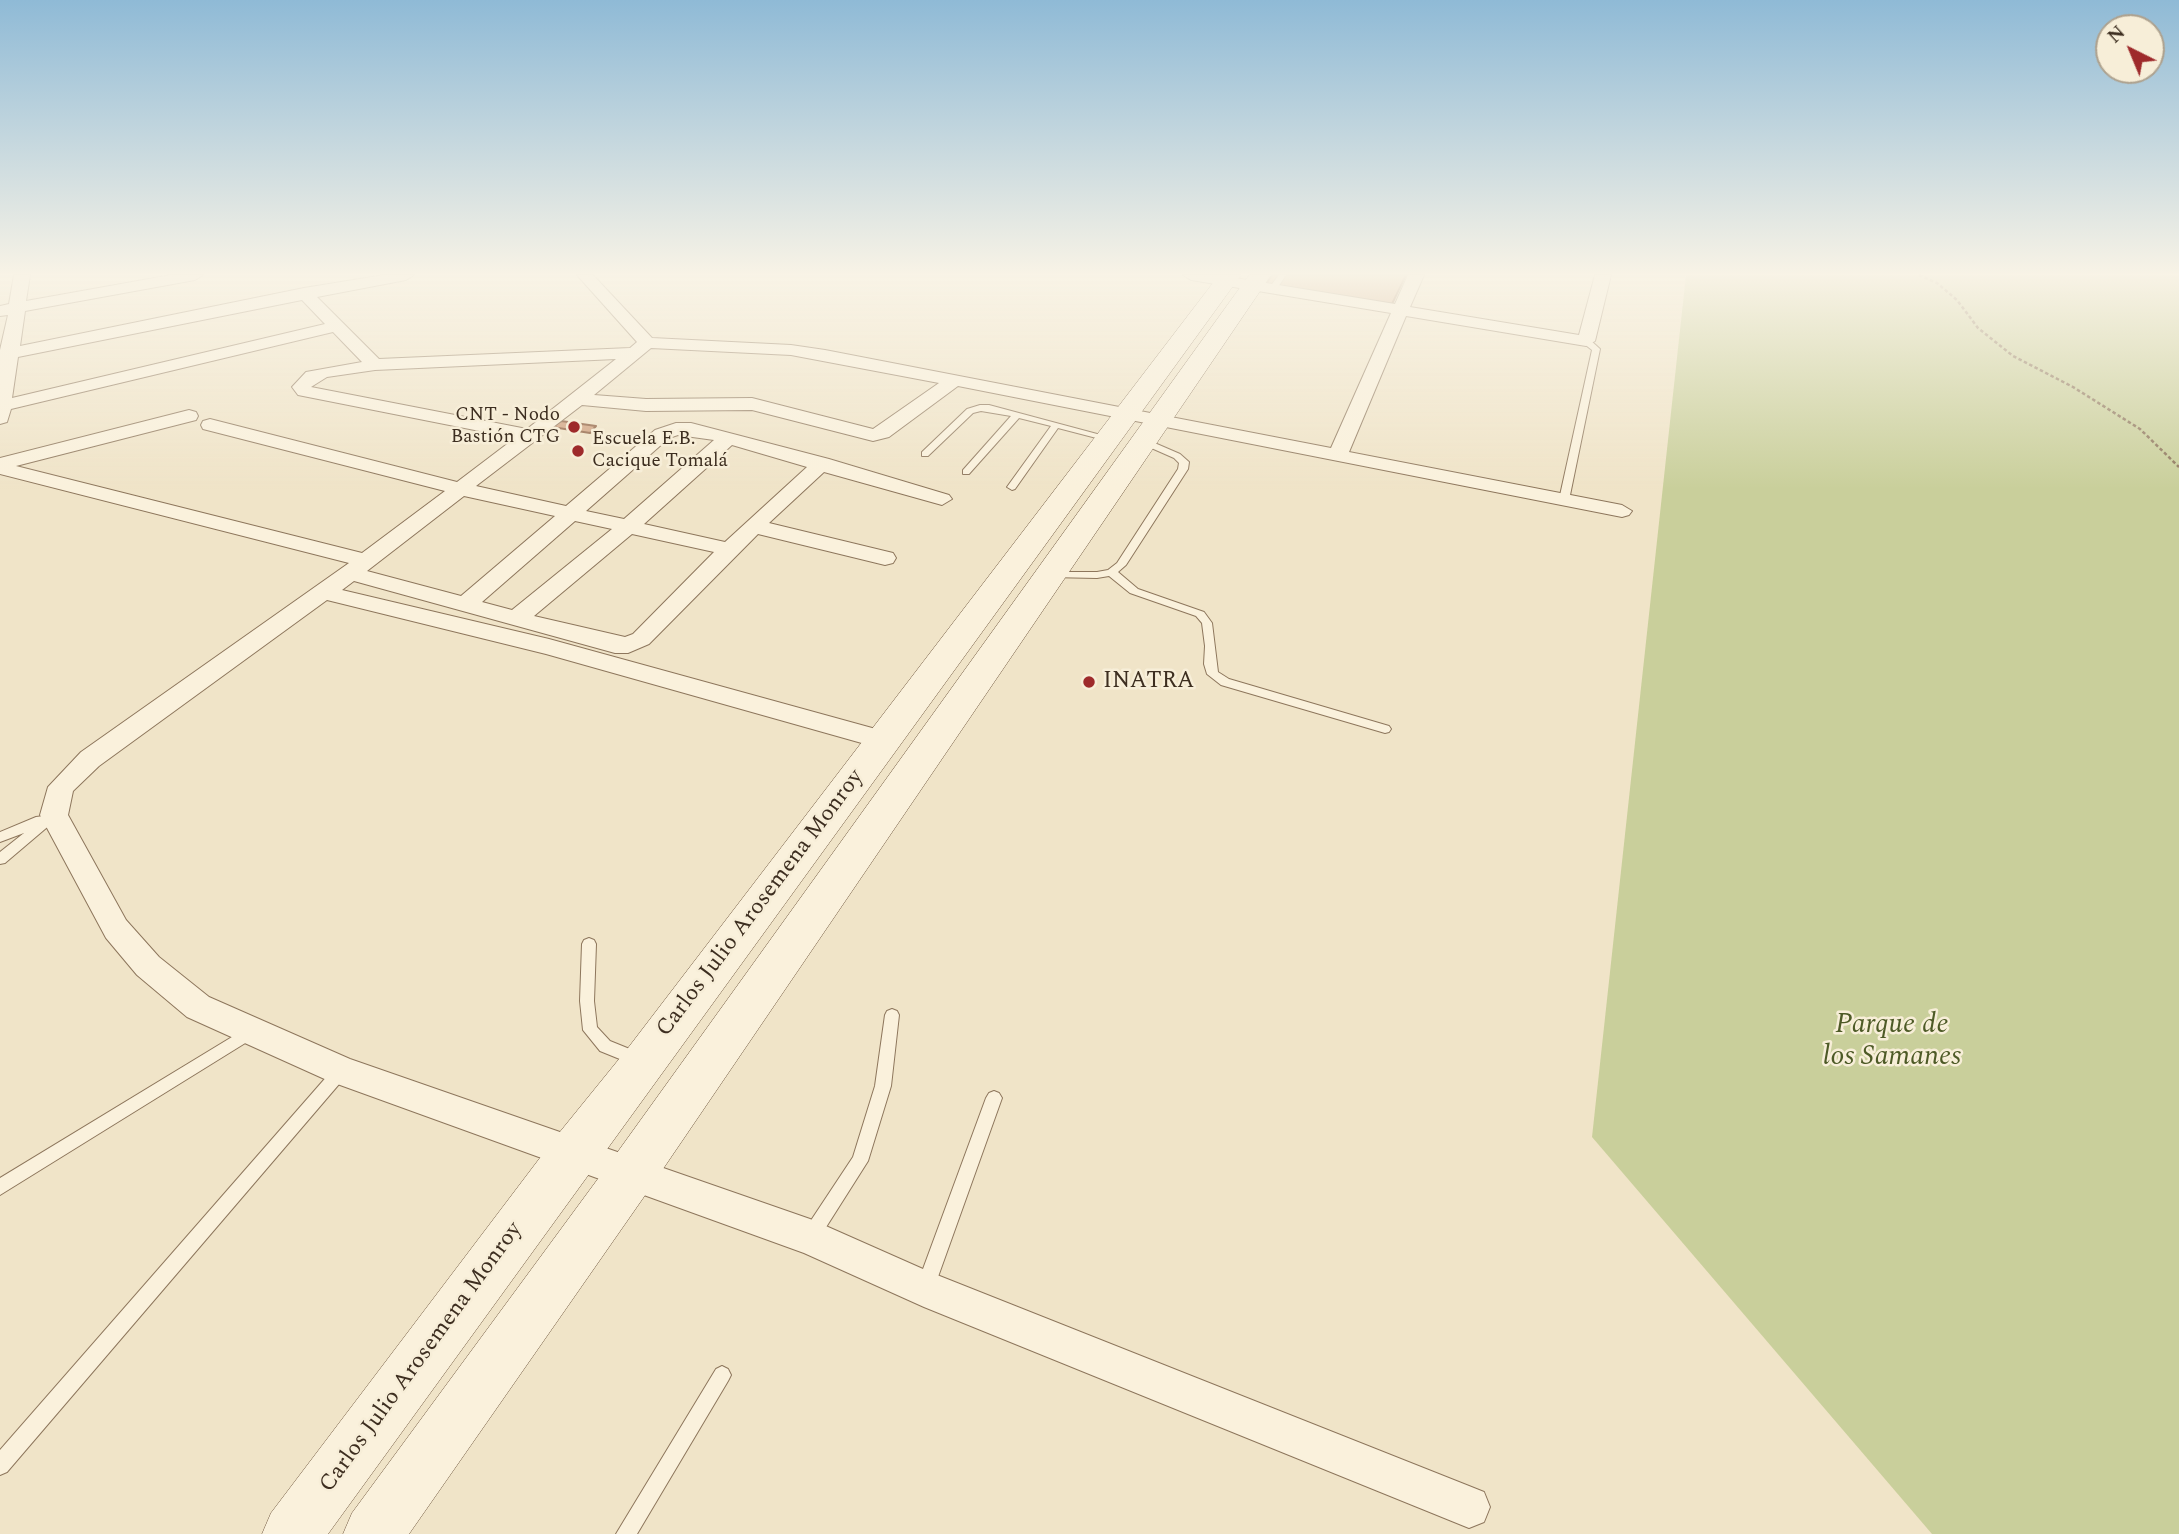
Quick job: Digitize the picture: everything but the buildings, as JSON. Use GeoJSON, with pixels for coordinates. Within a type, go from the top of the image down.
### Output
{"type":"FeatureCollection","features":[{"type":"Feature","properties":{"kind":"main road","name":"Carlos Julio Arosemena Monroy"},"geometry":{"type":"LineString","coordinates":[[292,1534],[572,1154],[644,1062],[883,740],[1200,347]]}},
{"type":"Feature","properties":{"kind":"main road","name":"Carlos Julio Arosemena Monroy"},"geometry":{"type":"LineString","coordinates":[[373,1534],[631,1174],[1049,575],[1134,428]]}},
{"type":"Feature","properties":{"kind":"street"},"geometry":{"type":"LineString","coordinates":[[41,347],[5,354],[1,410],[255,347]]}},
{"type":"Feature","properties":{"kind":"street"},"geometry":{"type":"LineString","coordinates":[[357,347],[375,365]]}},
{"type":"Feature","properties":{"kind":"street"},"geometry":{"type":"LineString","coordinates":[[1337,456],[1383,347]]}},
{"type":"Feature","properties":{"kind":"street"},"geometry":{"type":"LineString","coordinates":[[639,348],[578,399],[358,567],[90,759],[61,787],[54,815],[116,929],[148,966],[198,1007],[341,1071],[810,1237],[924,1289],[1469,1507]]}},
{"type":"Feature","properties":{"kind":"street"},"geometry":{"type":"LineString","coordinates":[[531,435],[304,391],[301,387],[312,376],[375,365],[639,348],[791,350],[955,380],[1134,428],[1337,456],[1622,511]]}},
{"type":"Feature","properties":{"kind":"street"},"geometry":{"type":"LineString","coordinates":[[578,399],[646,405],[752,404],[878,435],[955,380]]}},
{"type":"Feature","properties":{"kind":"street"},"geometry":{"type":"LineString","coordinates":[[698,430],[726,404]]}},
{"type":"Feature","properties":{"kind":"street"},"geometry":{"type":"LineString","coordinates":[[0,466],[189,416]]}},
{"type":"Feature","properties":{"kind":"street"},"geometry":{"type":"LineString","coordinates":[[210,425],[461,489],[729,549]]}},
{"type":"Feature","properties":{"kind":"street"},"geometry":{"type":"LineString","coordinates":[[467,603],[662,434],[676,429],[698,430],[942,499]]}},
{"type":"Feature","properties":{"kind":"street"},"geometry":{"type":"LineString","coordinates":[[44,478],[121,433]]}},
{"type":"Feature","properties":{"kind":"street"},"geometry":{"type":"LineString","coordinates":[[519,617],[630,525],[728,438]]}},
{"type":"Feature","properties":{"kind":"street"},"geometry":{"type":"LineString","coordinates":[[0,466],[358,567],[467,603],[615,645],[628,645],[641,639],[729,549],[822,464]]}},
{"type":"Feature","properties":{"kind":"street"},"geometry":{"type":"LineString","coordinates":[[753,526],[885,558]]}},
{"type":"Feature","properties":{"kind":"street"},"geometry":{"type":"LineString","coordinates":[[323,592],[549,647],[883,740]]}},
{"type":"Feature","properties":{"kind":"lane"},"geometry":{"type":"LineString","coordinates":[[1564,500],[1596,349],[1593,347]]}},
{"type":"Feature","properties":{"kind":"lane"},"geometry":{"type":"LineString","coordinates":[[925,454],[970,411],[989,408],[1056,425],[1134,428],[1184,462],[1183,469],[1121,565],[1111,572],[1097,575],[1049,575]]}},
{"type":"Feature","properties":{"kind":"lane"},"geometry":{"type":"LineString","coordinates":[[966,472],[1017,415]]}},
{"type":"Feature","properties":{"kind":"lane"},"geometry":{"type":"LineString","coordinates":[[1012,487],[1056,425]]}},
{"type":"Feature","properties":{"kind":"lane"},"geometry":{"type":"LineString","coordinates":[[1111,572],[1134,591],[1200,614],[1207,623],[1213,674],[1225,682],[1385,729]]}},
{"type":"Feature","properties":{"kind":"lane"},"geometry":{"type":"LineString","coordinates":[[0,837],[54,815]]}},
{"type":"Feature","properties":{"kind":"lane"},"geometry":{"type":"LineString","coordinates":[[0,859],[54,815]]}},
{"type":"Feature","properties":{"kind":"lane"},"geometry":{"type":"LineString","coordinates":[[589,944],[587,1001],[590,1030],[605,1046],[644,1062]]}},
{"type":"Feature","properties":{"kind":"lane"},"geometry":{"type":"LineString","coordinates":[[810,1237],[860,1161],[883,1086],[892,1014]]}},
{"type":"Feature","properties":{"kind":"lane"},"geometry":{"type":"LineString","coordinates":[[0,1186],[252,1031]]}},
{"type":"Feature","properties":{"kind":"lane"},"geometry":{"type":"LineString","coordinates":[[0,1465],[341,1071]]}},
{"type":"Feature","properties":{"kind":"lane"},"geometry":{"type":"LineString","coordinates":[[924,1289],[994,1098]]}},
{"type":"Feature","properties":{"kind":"lane"},"geometry":{"type":"LineString","coordinates":[[626,1534],[722,1375]]}},
{"type":"Feature","properties":{"kind":"path"},"geometry":{"type":"LineString","coordinates":[[2001,347],[2140,429],[2179,467]]}},
{"type":"Feature","properties":{"kind":"green space","name":"Parque de los Samanes"},"geometry":{"type":"Polygon","coordinates":[[[1678,347],[2179,347],[2179,1534],[1932,1534],[1592,1137],[1678,347]]]}},
{"type":"Feature","properties":{"kind":"place","name":"CNT - Nodo Bastión CTG"},"geometry":{"type":"Point","coordinates":[574,427]}},
{"type":"Feature","properties":{"kind":"place","name":"Escuela E.B. Cacique Tomalá"},"geometry":{"type":"Point","coordinates":[578,451]}},
{"type":"Feature","properties":{"kind":"place","name":"INATRA"},"geometry":{"type":"Point","coordinates":[1089,682]}}]}
